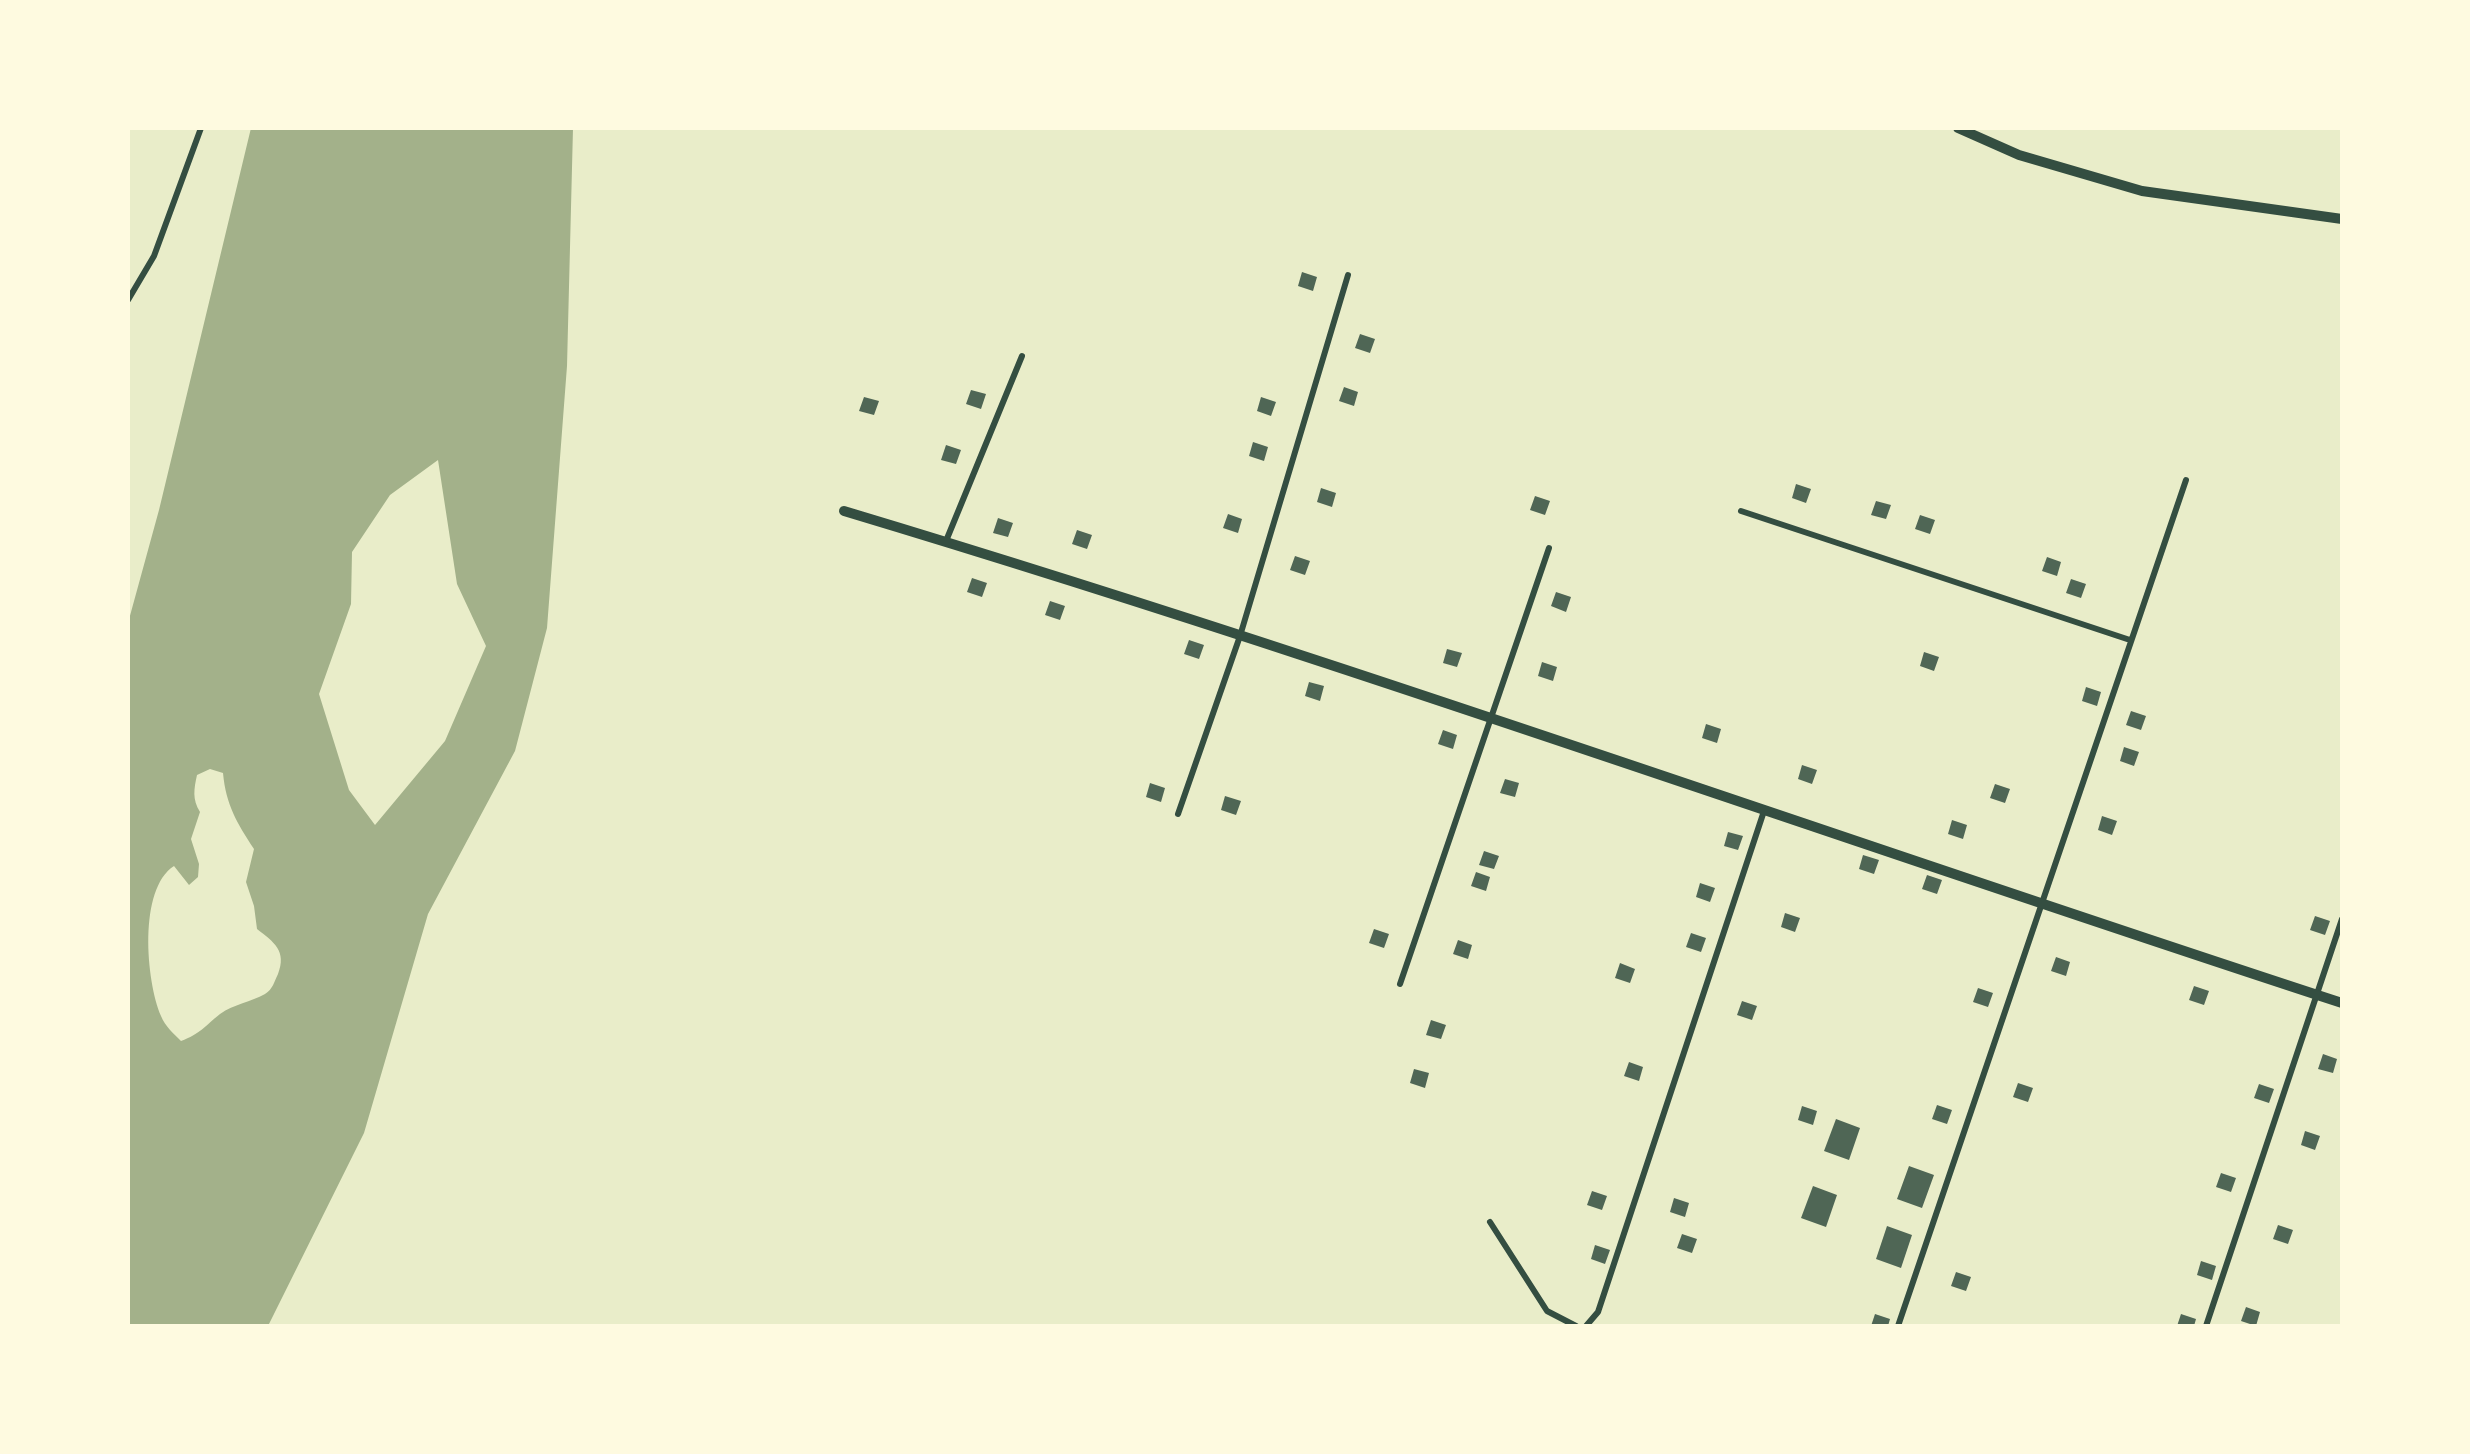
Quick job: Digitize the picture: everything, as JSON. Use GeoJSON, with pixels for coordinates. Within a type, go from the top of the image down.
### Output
{"type":"FeatureCollection","features":[{"type":"Feature","properties":{"kind":"street"},"geometry":{"type":"LineString","coordinates":[[1958,128],[2019,155],[2142,191],[2342,219]]}},
{"type":"Feature","properties":{"kind":"street"},"geometry":{"type":"LineString","coordinates":[[844,510],[1490,716],[2342,1002]]}},
{"type":"Feature","properties":{"kind":"lane"},"geometry":{"type":"LineString","coordinates":[[128,300],[154,256],[201,128]]}},
{"type":"Feature","properties":{"kind":"lane"},"geometry":{"type":"LineString","coordinates":[[1178,814],[1240,636],[1348,275]]}},
{"type":"Feature","properties":{"kind":"lane"},"geometry":{"type":"LineString","coordinates":[[946,541],[1022,356]]}},
{"type":"Feature","properties":{"kind":"lane"},"geometry":{"type":"LineString","coordinates":[[1898,1326],[2186,480]]}},
{"type":"Feature","properties":{"kind":"lane"},"geometry":{"type":"LineString","coordinates":[[1741,511],[2130,640]]}},
{"type":"Feature","properties":{"kind":"lane"},"geometry":{"type":"LineString","coordinates":[[1400,984],[1549,548]]}},
{"type":"Feature","properties":{"kind":"lane"},"geometry":{"type":"LineString","coordinates":[[1586,1326],[1598,1312],[1764,810]]}},
{"type":"Feature","properties":{"kind":"lane"},"geometry":{"type":"LineString","coordinates":[[2206,1326],[2342,919]]}},
{"type":"Feature","properties":{"kind":"lane"},"geometry":{"type":"LineString","coordinates":[[1490,1222],[1546,1311],[1576,1326]]}},
{"type":"Feature","properties":{"kind":"shaded area"},"geometry":{"type":"Polygon","coordinates":[[[251,128],[573,128],[567,366],[547,628],[515,751],[428,914],[364,1133],[268,1326],[128,1326],[128,623],[251,128]],[[438,460],[390,495],[352,552],[351,604],[319,694],[349,790],[375,825],[445,741],[486,646],[457,584],[438,460]],[[210,769],[197,775],[195,789],[200,812],[191,839],[199,864],[198,877],[189,885],[174,866],[162,878],[150,914],[149,959],[156,1000],[165,1023],[181,1041],[225,1011],[268,992],[281,959],[269,938],[257,929],[246,882],[254,849],[233,813],[223,773],[210,769]]]}},
{"type":"Feature","properties":{"kind":"building"},"geometry":{"type":"Polygon","coordinates":[[[1302,272],[1317,277],[1313,291],[1298,286],[1302,272]]]}},
{"type":"Feature","properties":{"kind":"building"},"geometry":{"type":"Polygon","coordinates":[[[1360,334],[1375,339],[1370,353],[1355,348],[1360,334]]]}},
{"type":"Feature","properties":{"kind":"building"},"geometry":{"type":"Polygon","coordinates":[[[1344,387],[1358,392],[1354,406],[1339,401],[1344,387]]]}},
{"type":"Feature","properties":{"kind":"building"},"geometry":{"type":"Polygon","coordinates":[[[971,390],[986,394],[981,409],[966,404],[971,390]]]}},
{"type":"Feature","properties":{"kind":"building"},"geometry":{"type":"Polygon","coordinates":[[[864,397],[879,401],[874,415],[859,411],[864,397]]]}},
{"type":"Feature","properties":{"kind":"building"},"geometry":{"type":"Polygon","coordinates":[[[1261,397],[1276,402],[1271,416],[1257,411],[1261,397]]]}},
{"type":"Feature","properties":{"kind":"building"},"geometry":{"type":"Polygon","coordinates":[[[1253,442],[1268,447],[1264,461],[1249,456],[1253,442]]]}},
{"type":"Feature","properties":{"kind":"building"},"geometry":{"type":"Polygon","coordinates":[[[946,445],[961,450],[956,464],[941,460],[946,445]]]}},
{"type":"Feature","properties":{"kind":"building"},"geometry":{"type":"Polygon","coordinates":[[[1796,484],[1811,489],[1806,503],[1792,498],[1796,484]]]}},
{"type":"Feature","properties":{"kind":"building"},"geometry":{"type":"Polygon","coordinates":[[[1321,488],[1336,493],[1332,507],[1317,502],[1321,488]]]}},
{"type":"Feature","properties":{"kind":"building"},"geometry":{"type":"Polygon","coordinates":[[[1535,496],[1550,501],[1545,515],[1530,510],[1535,496]]]}},
{"type":"Feature","properties":{"kind":"building"},"geometry":{"type":"Polygon","coordinates":[[[1876,501],[1891,505],[1886,519],[1871,515],[1876,501]]]}},
{"type":"Feature","properties":{"kind":"building"},"geometry":{"type":"Polygon","coordinates":[[[1228,514],[1242,519],[1238,533],[1223,528],[1228,514]]]}},
{"type":"Feature","properties":{"kind":"building"},"geometry":{"type":"Polygon","coordinates":[[[1920,515],[1935,520],[1930,534],[1915,529],[1920,515]]]}},
{"type":"Feature","properties":{"kind":"building"},"geometry":{"type":"Polygon","coordinates":[[[998,518],[1013,523],[1008,537],[993,533],[998,518]]]}},
{"type":"Feature","properties":{"kind":"building"},"geometry":{"type":"Polygon","coordinates":[[[1077,530],[1092,535],[1087,549],[1072,544],[1077,530]]]}},
{"type":"Feature","properties":{"kind":"building"},"geometry":{"type":"Polygon","coordinates":[[[1295,556],[1310,561],[1305,575],[1290,570],[1295,556]]]}},
{"type":"Feature","properties":{"kind":"building"},"geometry":{"type":"Polygon","coordinates":[[[2047,557],[2061,562],[2057,576],[2042,571],[2047,557]]]}},
{"type":"Feature","properties":{"kind":"building"},"geometry":{"type":"Polygon","coordinates":[[[972,578],[987,583],[982,597],[967,592],[972,578]]]}},
{"type":"Feature","properties":{"kind":"building"},"geometry":{"type":"Polygon","coordinates":[[[2071,579],[2086,584],[2081,598],[2066,593],[2071,579]]]}},
{"type":"Feature","properties":{"kind":"building"},"geometry":{"type":"Polygon","coordinates":[[[1556,592],[1571,597],[1566,612],[1551,606],[1556,592]]]}},
{"type":"Feature","properties":{"kind":"building"},"geometry":{"type":"Polygon","coordinates":[[[1050,601],[1065,606],[1060,620],[1045,615],[1050,601]]]}},
{"type":"Feature","properties":{"kind":"building"},"geometry":{"type":"Polygon","coordinates":[[[1189,640],[1204,645],[1199,659],[1184,654],[1189,640]]]}},
{"type":"Feature","properties":{"kind":"building"},"geometry":{"type":"Polygon","coordinates":[[[1447,649],[1462,653],[1457,667],[1443,663],[1447,649]]]}},
{"type":"Feature","properties":{"kind":"building"},"geometry":{"type":"Polygon","coordinates":[[[1924,652],[1939,657],[1934,671],[1920,666],[1924,652]]]}},
{"type":"Feature","properties":{"kind":"building"},"geometry":{"type":"Polygon","coordinates":[[[1542,662],[1557,667],[1553,681],[1538,676],[1542,662]]]}},
{"type":"Feature","properties":{"kind":"building"},"geometry":{"type":"Polygon","coordinates":[[[1309,682],[1324,686],[1320,701],[1305,696],[1309,682]]]}},
{"type":"Feature","properties":{"kind":"building"},"geometry":{"type":"Polygon","coordinates":[[[2086,687],[2101,692],[2097,706],[2082,701],[2086,687]]]}},
{"type":"Feature","properties":{"kind":"building"},"geometry":{"type":"Polygon","coordinates":[[[2131,711],[2146,716],[2141,730],[2126,725],[2131,711]]]}},
{"type":"Feature","properties":{"kind":"building"},"geometry":{"type":"Polygon","coordinates":[[[1706,724],[1721,729],[1717,743],[1702,738],[1706,724]]]}},
{"type":"Feature","properties":{"kind":"building"},"geometry":{"type":"Polygon","coordinates":[[[1443,730],[1457,735],[1453,749],[1438,744],[1443,730]]]}},
{"type":"Feature","properties":{"kind":"building"},"geometry":{"type":"Polygon","coordinates":[[[2124,747],[2139,752],[2134,766],[2120,761],[2124,747]]]}},
{"type":"Feature","properties":{"kind":"building"},"geometry":{"type":"Polygon","coordinates":[[[1802,765],[1817,770],[1812,784],[1798,779],[1802,765]]]}},
{"type":"Feature","properties":{"kind":"building"},"geometry":{"type":"Polygon","coordinates":[[[1505,779],[1519,783],[1515,797],[1500,793],[1505,779]]]}},
{"type":"Feature","properties":{"kind":"building"},"geometry":{"type":"Polygon","coordinates":[[[1150,783],[1165,788],[1161,802],[1146,797],[1150,783]]]}},
{"type":"Feature","properties":{"kind":"building"},"geometry":{"type":"Polygon","coordinates":[[[1995,784],[2010,789],[2005,803],[1990,798],[1995,784]]]}},
{"type":"Feature","properties":{"kind":"building"},"geometry":{"type":"Polygon","coordinates":[[[1225,796],[1241,801],[1236,815],[1221,810],[1225,796]]]}},
{"type":"Feature","properties":{"kind":"building"},"geometry":{"type":"Polygon","coordinates":[[[2102,816],[2117,821],[2112,835],[2098,830],[2102,816]]]}},
{"type":"Feature","properties":{"kind":"building"},"geometry":{"type":"Polygon","coordinates":[[[1952,820],[1967,825],[1963,839],[1948,834],[1952,820]]]}},
{"type":"Feature","properties":{"kind":"building"},"geometry":{"type":"Polygon","coordinates":[[[1728,832],[1743,836],[1738,850],[1724,846],[1728,832]]]}},
{"type":"Feature","properties":{"kind":"building"},"geometry":{"type":"Polygon","coordinates":[[[1484,851],[1499,856],[1494,869],[1479,865],[1484,851]]]}},
{"type":"Feature","properties":{"kind":"building"},"geometry":{"type":"Polygon","coordinates":[[[1863,855],[1879,860],[1874,874],[1859,869],[1863,855]]]}},
{"type":"Feature","properties":{"kind":"building"},"geometry":{"type":"Polygon","coordinates":[[[1476,872],[1490,877],[1486,891],[1471,886],[1476,872]]]}},
{"type":"Feature","properties":{"kind":"building"},"geometry":{"type":"Polygon","coordinates":[[[1927,875],[1942,880],[1937,894],[1922,889],[1927,875]]]}},
{"type":"Feature","properties":{"kind":"building"},"geometry":{"type":"Polygon","coordinates":[[[1700,883],[1715,888],[1710,902],[1696,897],[1700,883]]]}},
{"type":"Feature","properties":{"kind":"building"},"geometry":{"type":"Polygon","coordinates":[[[1785,913],[1800,918],[1795,932],[1781,927],[1785,913]]]}},
{"type":"Feature","properties":{"kind":"building"},"geometry":{"type":"Polygon","coordinates":[[[2315,916],[2330,921],[2325,935],[2310,930],[2315,916]]]}},
{"type":"Feature","properties":{"kind":"building"},"geometry":{"type":"Polygon","coordinates":[[[1374,929],[1389,934],[1384,948],[1369,943],[1374,929]]]}},
{"type":"Feature","properties":{"kind":"building"},"geometry":{"type":"Polygon","coordinates":[[[1691,933],[1706,938],[1701,952],[1686,947],[1691,933]]]}},
{"type":"Feature","properties":{"kind":"building"},"geometry":{"type":"Polygon","coordinates":[[[1458,940],[1472,945],[1468,959],[1453,954],[1458,940]]]}},
{"type":"Feature","properties":{"kind":"building"},"geometry":{"type":"Polygon","coordinates":[[[2056,957],[2070,962],[2066,976],[2051,971],[2056,957]]]}},
{"type":"Feature","properties":{"kind":"building"},"geometry":{"type":"Polygon","coordinates":[[[1620,963],[1635,969],[1630,983],[1615,978],[1620,963]]]}},
{"type":"Feature","properties":{"kind":"building"},"geometry":{"type":"Polygon","coordinates":[[[2194,986],[2209,991],[2204,1005],[2189,1000],[2194,986]]]}},
{"type":"Feature","properties":{"kind":"building"},"geometry":{"type":"Polygon","coordinates":[[[1978,988],[1993,993],[1988,1007],[1973,1002],[1978,988]]]}},
{"type":"Feature","properties":{"kind":"building"},"geometry":{"type":"Polygon","coordinates":[[[1742,1001],[1757,1006],[1752,1020],[1737,1015],[1742,1001]]]}},
{"type":"Feature","properties":{"kind":"building"},"geometry":{"type":"Polygon","coordinates":[[[1431,1020],[1446,1025],[1441,1039],[1426,1035],[1431,1020]]]}},
{"type":"Feature","properties":{"kind":"building"},"geometry":{"type":"Polygon","coordinates":[[[2323,1054],[2337,1059],[2333,1073],[2318,1069],[2323,1054]]]}},
{"type":"Feature","properties":{"kind":"building"},"geometry":{"type":"Polygon","coordinates":[[[1629,1062],[1643,1067],[1639,1081],[1624,1076],[1629,1062]]]}},
{"type":"Feature","properties":{"kind":"building"},"geometry":{"type":"Polygon","coordinates":[[[1414,1069],[1429,1073],[1425,1088],[1410,1083],[1414,1069]]]}},
{"type":"Feature","properties":{"kind":"building"},"geometry":{"type":"Polygon","coordinates":[[[2018,1083],[2033,1088],[2028,1102],[2013,1097],[2018,1083]]]}},
{"type":"Feature","properties":{"kind":"building"},"geometry":{"type":"Polygon","coordinates":[[[2259,1084],[2274,1089],[2269,1103],[2254,1098],[2259,1084]]]}},
{"type":"Feature","properties":{"kind":"building"},"geometry":{"type":"Polygon","coordinates":[[[1937,1105],[1952,1110],[1947,1124],[1932,1119],[1937,1105]]]}},
{"type":"Feature","properties":{"kind":"building"},"geometry":{"type":"Polygon","coordinates":[[[1802,1106],[1817,1111],[1813,1125],[1798,1120],[1802,1106]]]}},
{"type":"Feature","properties":{"kind":"building"},"geometry":{"type":"Polygon","coordinates":[[[1836,1119],[1860,1128],[1849,1160],[1824,1151],[1836,1119]]]}},
{"type":"Feature","properties":{"kind":"building"},"geometry":{"type":"Polygon","coordinates":[[[2305,1131],[2320,1136],[2315,1150],[2301,1145],[2305,1131]]]}},
{"type":"Feature","properties":{"kind":"building"},"geometry":{"type":"Polygon","coordinates":[[[1909,1166],[1934,1175],[1922,1208],[1897,1199],[1909,1166]]]}},
{"type":"Feature","properties":{"kind":"building"},"geometry":{"type":"Polygon","coordinates":[[[2221,1173],[2236,1178],[2231,1192],[2216,1187],[2221,1173]]]}},
{"type":"Feature","properties":{"kind":"building"},"geometry":{"type":"Polygon","coordinates":[[[1813,1186],[1837,1195],[1826,1227],[1801,1218],[1813,1186]]]}},
{"type":"Feature","properties":{"kind":"building"},"geometry":{"type":"Polygon","coordinates":[[[1592,1191],[1607,1196],[1602,1210],[1587,1205],[1592,1191]]]}},
{"type":"Feature","properties":{"kind":"building"},"geometry":{"type":"Polygon","coordinates":[[[1674,1198],[1689,1203],[1685,1217],[1670,1212],[1674,1198]]]}},
{"type":"Feature","properties":{"kind":"building"},"geometry":{"type":"Polygon","coordinates":[[[2278,1225],[2293,1230],[2288,1244],[2273,1239],[2278,1225]]]}},
{"type":"Feature","properties":{"kind":"building"},"geometry":{"type":"Polygon","coordinates":[[[1887,1226],[1912,1235],[1901,1268],[1876,1259],[1887,1226]]]}},
{"type":"Feature","properties":{"kind":"building"},"geometry":{"type":"Polygon","coordinates":[[[1682,1234],[1697,1239],[1692,1253],[1677,1248],[1682,1234]]]}},
{"type":"Feature","properties":{"kind":"building"},"geometry":{"type":"Polygon","coordinates":[[[1595,1245],[1610,1250],[1605,1264],[1591,1259],[1595,1245]]]}},
{"type":"Feature","properties":{"kind":"building"},"geometry":{"type":"Polygon","coordinates":[[[2201,1261],[2216,1266],[2212,1280],[2197,1275],[2201,1261]]]}},
{"type":"Feature","properties":{"kind":"building"},"geometry":{"type":"Polygon","coordinates":[[[1956,1272],[1971,1277],[1966,1291],[1951,1286],[1956,1272]]]}},
{"type":"Feature","properties":{"kind":"building"},"geometry":{"type":"Polygon","coordinates":[[[2246,1307],[2260,1312],[2256,1326],[2241,1321],[2246,1307]]]}},
{"type":"Feature","properties":{"kind":"building"},"geometry":{"type":"Polygon","coordinates":[[[1875,1314],[1890,1319],[1888,1326],[1871,1326],[1875,1314]]]}},
{"type":"Feature","properties":{"kind":"building"},"geometry":{"type":"Polygon","coordinates":[[[2181,1314],[2196,1319],[2194,1326],[2177,1326],[2181,1314]]]}}]}
